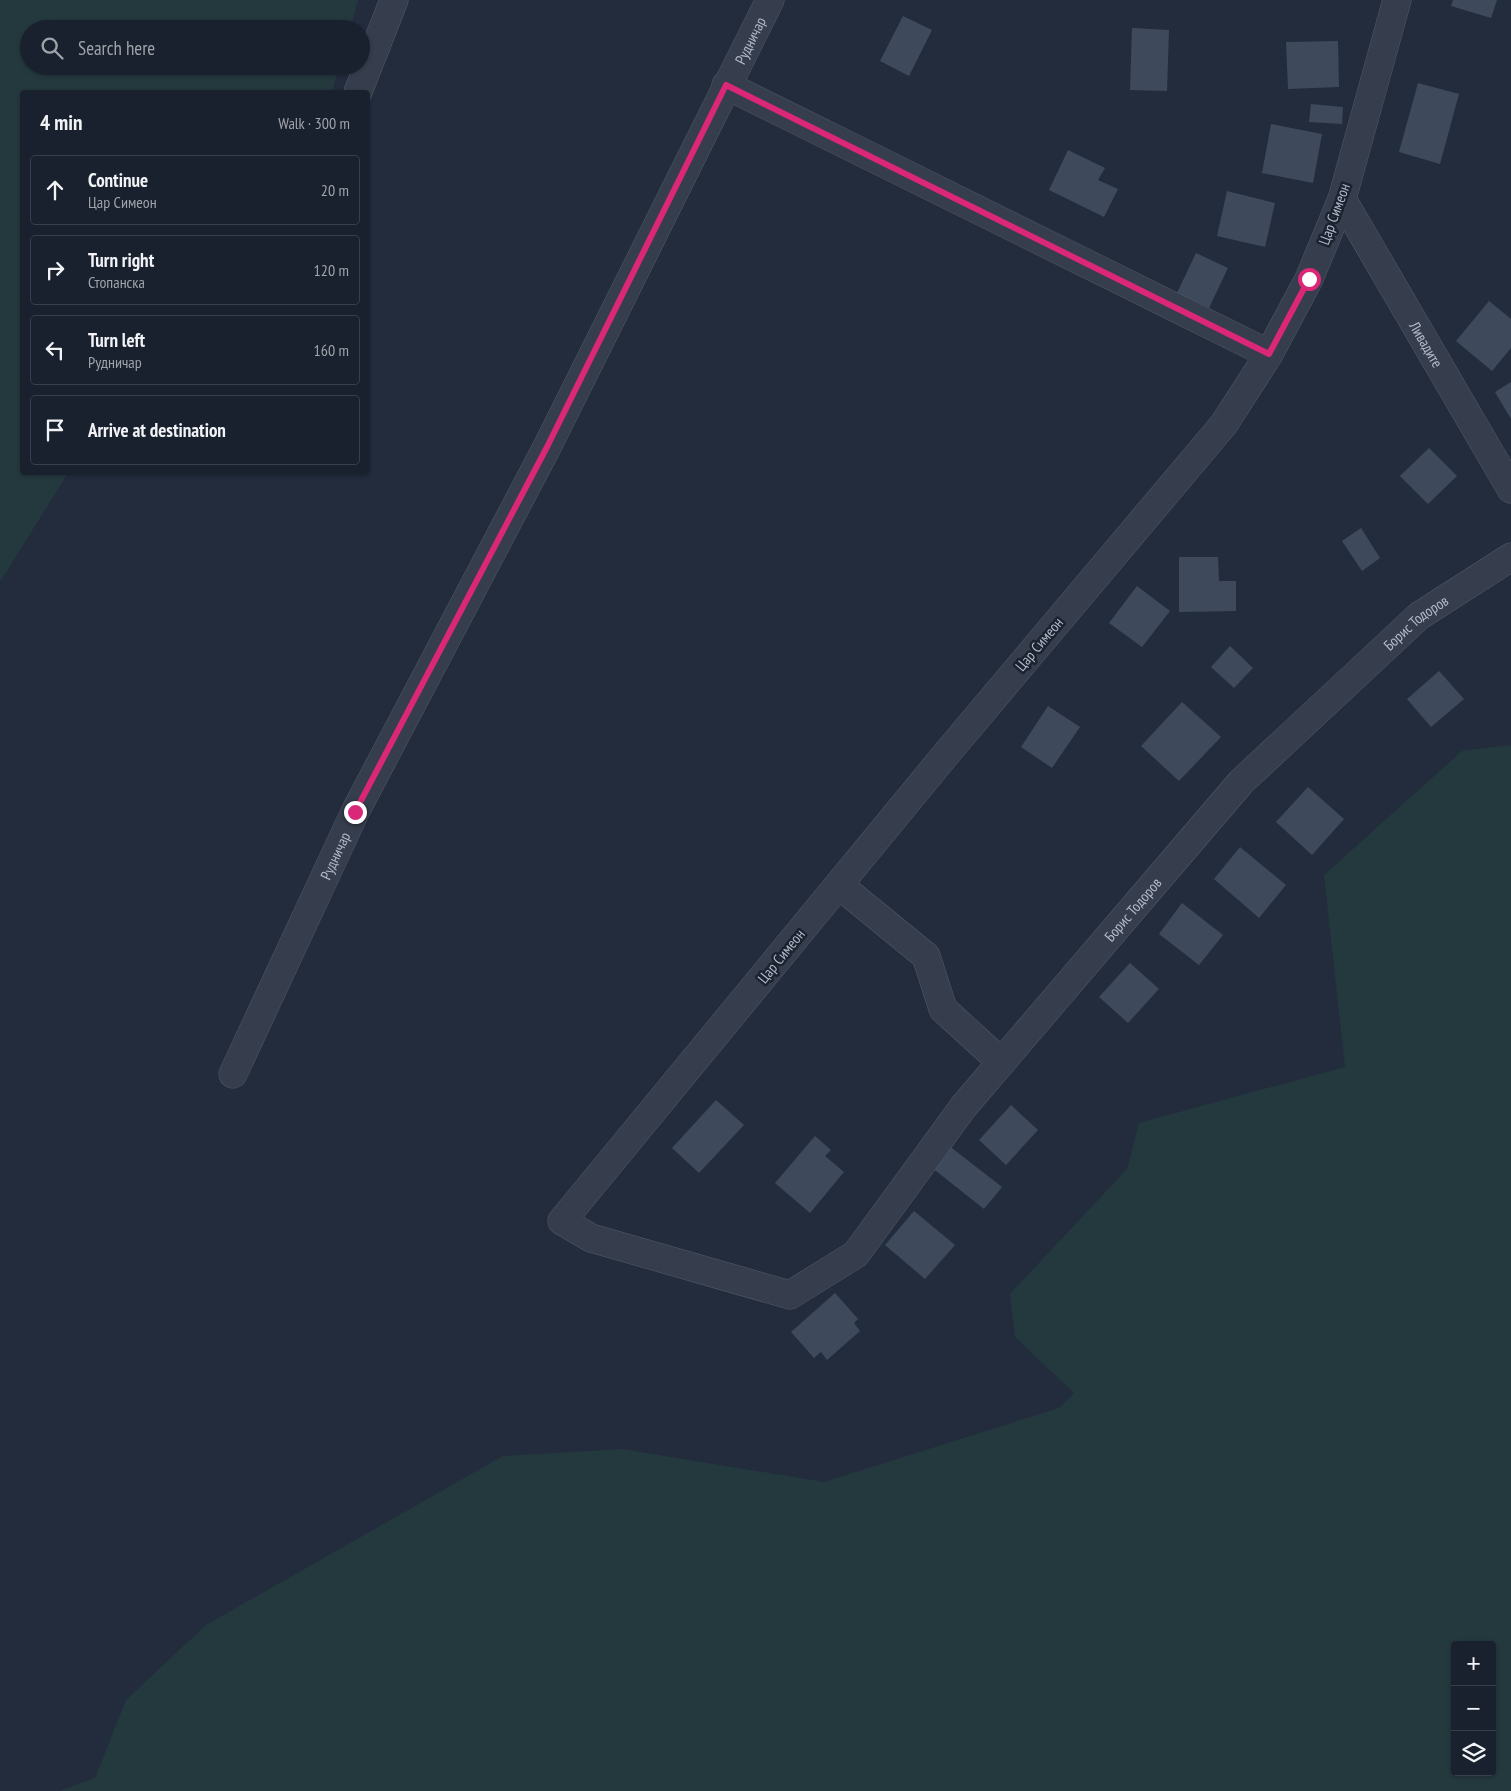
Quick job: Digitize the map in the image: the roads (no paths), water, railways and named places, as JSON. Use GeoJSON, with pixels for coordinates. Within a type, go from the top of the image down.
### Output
{"type":"FeatureCollection","features":[{"type":"Feature","properties":{"kind":"street"},"geometry":{"type":"LineString","coordinates":[[370,61],[394,0]]}},
{"type":"Feature","properties":{"kind":"street","name":"Рудничар"},"geometry":{"type":"LineString","coordinates":[[233,1074],[355,812],[547,447],[770,0]]}},
{"type":"Feature","properties":{"kind":"street","name":"Цар Симеон"},"geometry":{"type":"LineString","coordinates":[[790,1295],[591,1238],[562,1221],[839,885],[1224,424],[1269,354],[1309,279],[1342,199],[1397,0]]}},
{"type":"Feature","properties":{"kind":"street"},"geometry":{"type":"LineString","coordinates":[[359,90],[365,75]]}},
{"type":"Feature","properties":{"kind":"street"},"geometry":{"type":"LineString","coordinates":[[726,85],[1269,354]]}},
{"type":"Feature","properties":{"kind":"street","name":"Ливадите"},"geometry":{"type":"LineString","coordinates":[[1342,199],[1511,489]]}},
{"type":"Feature","properties":{"kind":"street","name":"Борис Тодоров"},"geometry":{"type":"LineString","coordinates":[[790,1295],[856,1254],[964,1106],[1241,782],[1419,616],[1511,557]]}},
{"type":"Feature","properties":{"kind":"street"},"geometry":{"type":"LineString","coordinates":[[839,885],[926,956],[943,1009],[1001,1062]]}}]}
